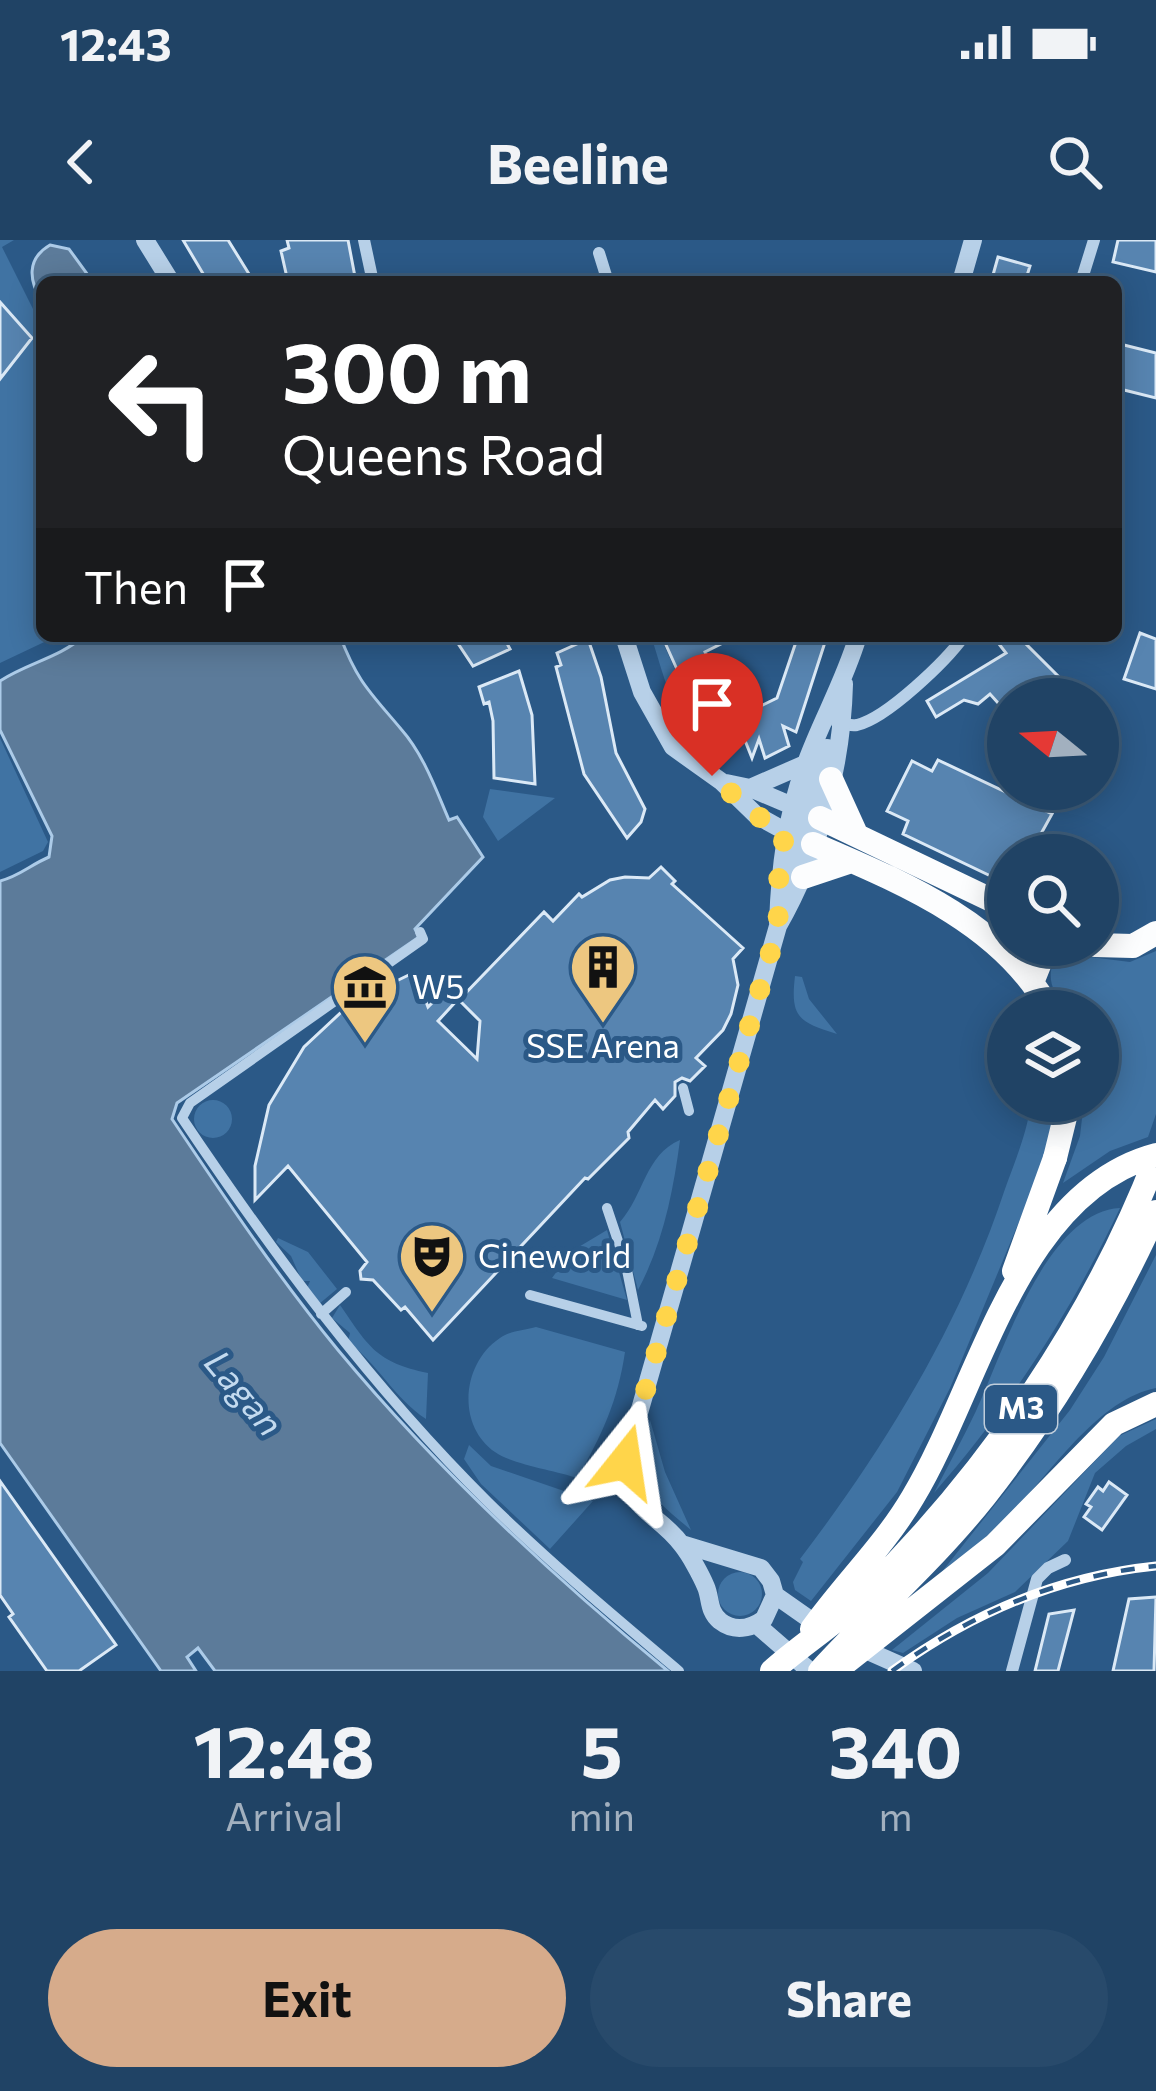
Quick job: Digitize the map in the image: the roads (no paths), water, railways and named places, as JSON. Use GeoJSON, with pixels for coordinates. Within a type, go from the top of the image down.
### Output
{"type":"FeatureCollection","features":[{"type":"Feature","properties":{"kind":"highway"},"geometry":{"type":"LineString","coordinates":[[831,779],[856,834]]}},
{"type":"Feature","properties":{"kind":"highway"},"geometry":{"type":"LineString","coordinates":[[807,812],[987,898]]}},
{"type":"Feature","properties":{"kind":"highway"},"geometry":{"type":"LineString","coordinates":[[799,838],[960,916],[1014,958],[1039,990]]}},
{"type":"Feature","properties":{"kind":"highway"},"geometry":{"type":"LineString","coordinates":[[802,877],[851,861]]}},
{"type":"Feature","properties":{"kind":"highway"},"geometry":{"type":"LineString","coordinates":[[1119,946],[1133,946],[1156,933]]}},
{"type":"Feature","properties":{"kind":"highway"},"geometry":{"type":"LineString","coordinates":[[1034,980],[1039,966]]}},
{"type":"Feature","properties":{"kind":"highway"},"geometry":{"type":"LineString","coordinates":[[1001,1313],[1064,1122]]}},
{"type":"Feature","properties":{"kind":"highway"},"geometry":{"type":"LineString","coordinates":[[832,1671],[872,1604],[913,1498],[1033,1256],[1083,1194],[1117,1170],[1156,1157]]}},
{"type":"Feature","properties":{"kind":"highway","name":"M3"},"geometry":{"type":"LineString","coordinates":[[820,1671],[1022,1409],[1148,1204],[1156,1157]]}},
{"type":"Feature","properties":{"kind":"highway"},"geometry":{"type":"LineString","coordinates":[[872,1604],[995,1545],[1114,1424],[1156,1404]]}},
{"type":"Feature","properties":{"kind":"highway","name":"M3"},"geometry":{"type":"LineString","coordinates":[[772,1671],[801,1646],[872,1604]]}},
{"type":"Feature","properties":{"kind":"street"},"geometry":{"type":"LineString","coordinates":[[145,240],[167,276]]}},
{"type":"Feature","properties":{"kind":"street"},"geometry":{"type":"LineString","coordinates":[[364,240],[372,276]]}},
{"type":"Feature","properties":{"kind":"street"},"geometry":{"type":"LineString","coordinates":[[963,276],[973,240]]}},
{"type":"Feature","properties":{"kind":"street"},"geometry":{"type":"LineString","coordinates":[[1083,276],[1094,240]]}},
{"type":"Feature","properties":{"kind":"street"},"geometry":{"type":"LineString","coordinates":[[599,253],[606,276]]}},
{"type":"Feature","properties":{"kind":"street"},"geometry":{"type":"LineString","coordinates":[[626,642],[640,687],[665,736],[756,815],[799,838]]}},
{"type":"Feature","properties":{"kind":"street"},"geometry":{"type":"LineString","coordinates":[[682,1544],[761,1568],[775,1595],[770,1612],[747,1628],[726,1625],[711,1610],[708,1589],[682,1544],[633,1500],[625,1462],[778,926],[802,877],[799,838],[807,812],[831,779],[837,719],[856,642]]}},
{"type":"Feature","properties":{"kind":"street"},"geometry":{"type":"LineString","coordinates":[[837,719],[859,724],[908,692],[960,642]]}},
{"type":"Feature","properties":{"kind":"street"},"geometry":{"type":"LineString","coordinates":[[750,788],[805,764],[837,719]]}},
{"type":"Feature","properties":{"kind":"street"},"geometry":{"type":"LineString","coordinates":[[778,926],[779,895],[788,880],[837,719]]}},
{"type":"Feature","properties":{"kind":"street"},"geometry":{"type":"LineString","coordinates":[[805,764],[807,812]]}},
{"type":"Feature","properties":{"kind":"street"},"geometry":{"type":"LineString","coordinates":[[722,782],[750,788],[807,812]]}},
{"type":"Feature","properties":{"kind":"street"},"geometry":{"type":"LineString","coordinates":[[420,932],[423,939],[190,1103],[182,1118],[281,1264],[488,1502],[679,1671]]}},
{"type":"Feature","properties":{"kind":"street"},"geometry":{"type":"LineString","coordinates":[[683,1088],[689,1111]]}},
{"type":"Feature","properties":{"kind":"street"},"geometry":{"type":"LineString","coordinates":[[530,1294],[641,1326],[607,1208]]}},
{"type":"Feature","properties":{"kind":"street"},"geometry":{"type":"LineString","coordinates":[[321,1314],[346,1292]]}},
{"type":"Feature","properties":{"kind":"street"},"geometry":{"type":"LineString","coordinates":[[1012,1671],[1037,1580],[1048,1568],[1066,1561]]}},
{"type":"Feature","properties":{"kind":"street"},"geometry":{"type":"LineString","coordinates":[[708,1589],[716,1572],[733,1562]]}},
{"type":"Feature","properties":{"kind":"street"},"geometry":{"type":"LineString","coordinates":[[775,1595],[805,1618],[914,1671]]}},
{"type":"Feature","properties":{"kind":"street"},"geometry":{"type":"LineString","coordinates":[[757,1624],[810,1671]]}},
{"type":"Feature","properties":{"kind":"street"},"geometry":{"type":"LineString","coordinates":[[870,1653],[889,1671]]}},
{"type":"Feature","properties":{"kind":"water"},"geometry":{"type":"Polygon","coordinates":[[[50,245],[69,249],[89,276],[36,276],[36,290],[33,264],[50,245]]]}},
{"type":"Feature","properties":{"kind":"water","name":"Lagan"},"geometry":{"type":"Polygon","coordinates":[[[75,642],[343,642],[366,686],[416,750],[449,820],[457,817],[483,857],[415,929],[419,937],[177,1103],[172,1119],[294,1294],[375,1393],[496,1518],[668,1671],[215,1671],[198,1648],[187,1657],[196,1671],[161,1671],[0,1443],[0,881],[49,857],[52,836],[0,730],[0,681],[75,642]]]}},
{"type":"Feature","properties":{"kind":"railway"},"geometry":{"type":"LineString","coordinates":[[892,1671],[953,1632],[1017,1601],[1085,1579],[1156,1566]]}},
{"type":"Feature","properties":{"kind":"place","name":"SSE Arena"},"geometry":{"type":"Point","coordinates":[603,1026]}},
{"type":"Feature","properties":{"kind":"place","name":"W5"},"geometry":{"type":"Point","coordinates":[365,1046]}},
{"type":"Feature","properties":{"kind":"place","name":"Cineworld"},"geometry":{"type":"Point","coordinates":[432,1315]}}]}
